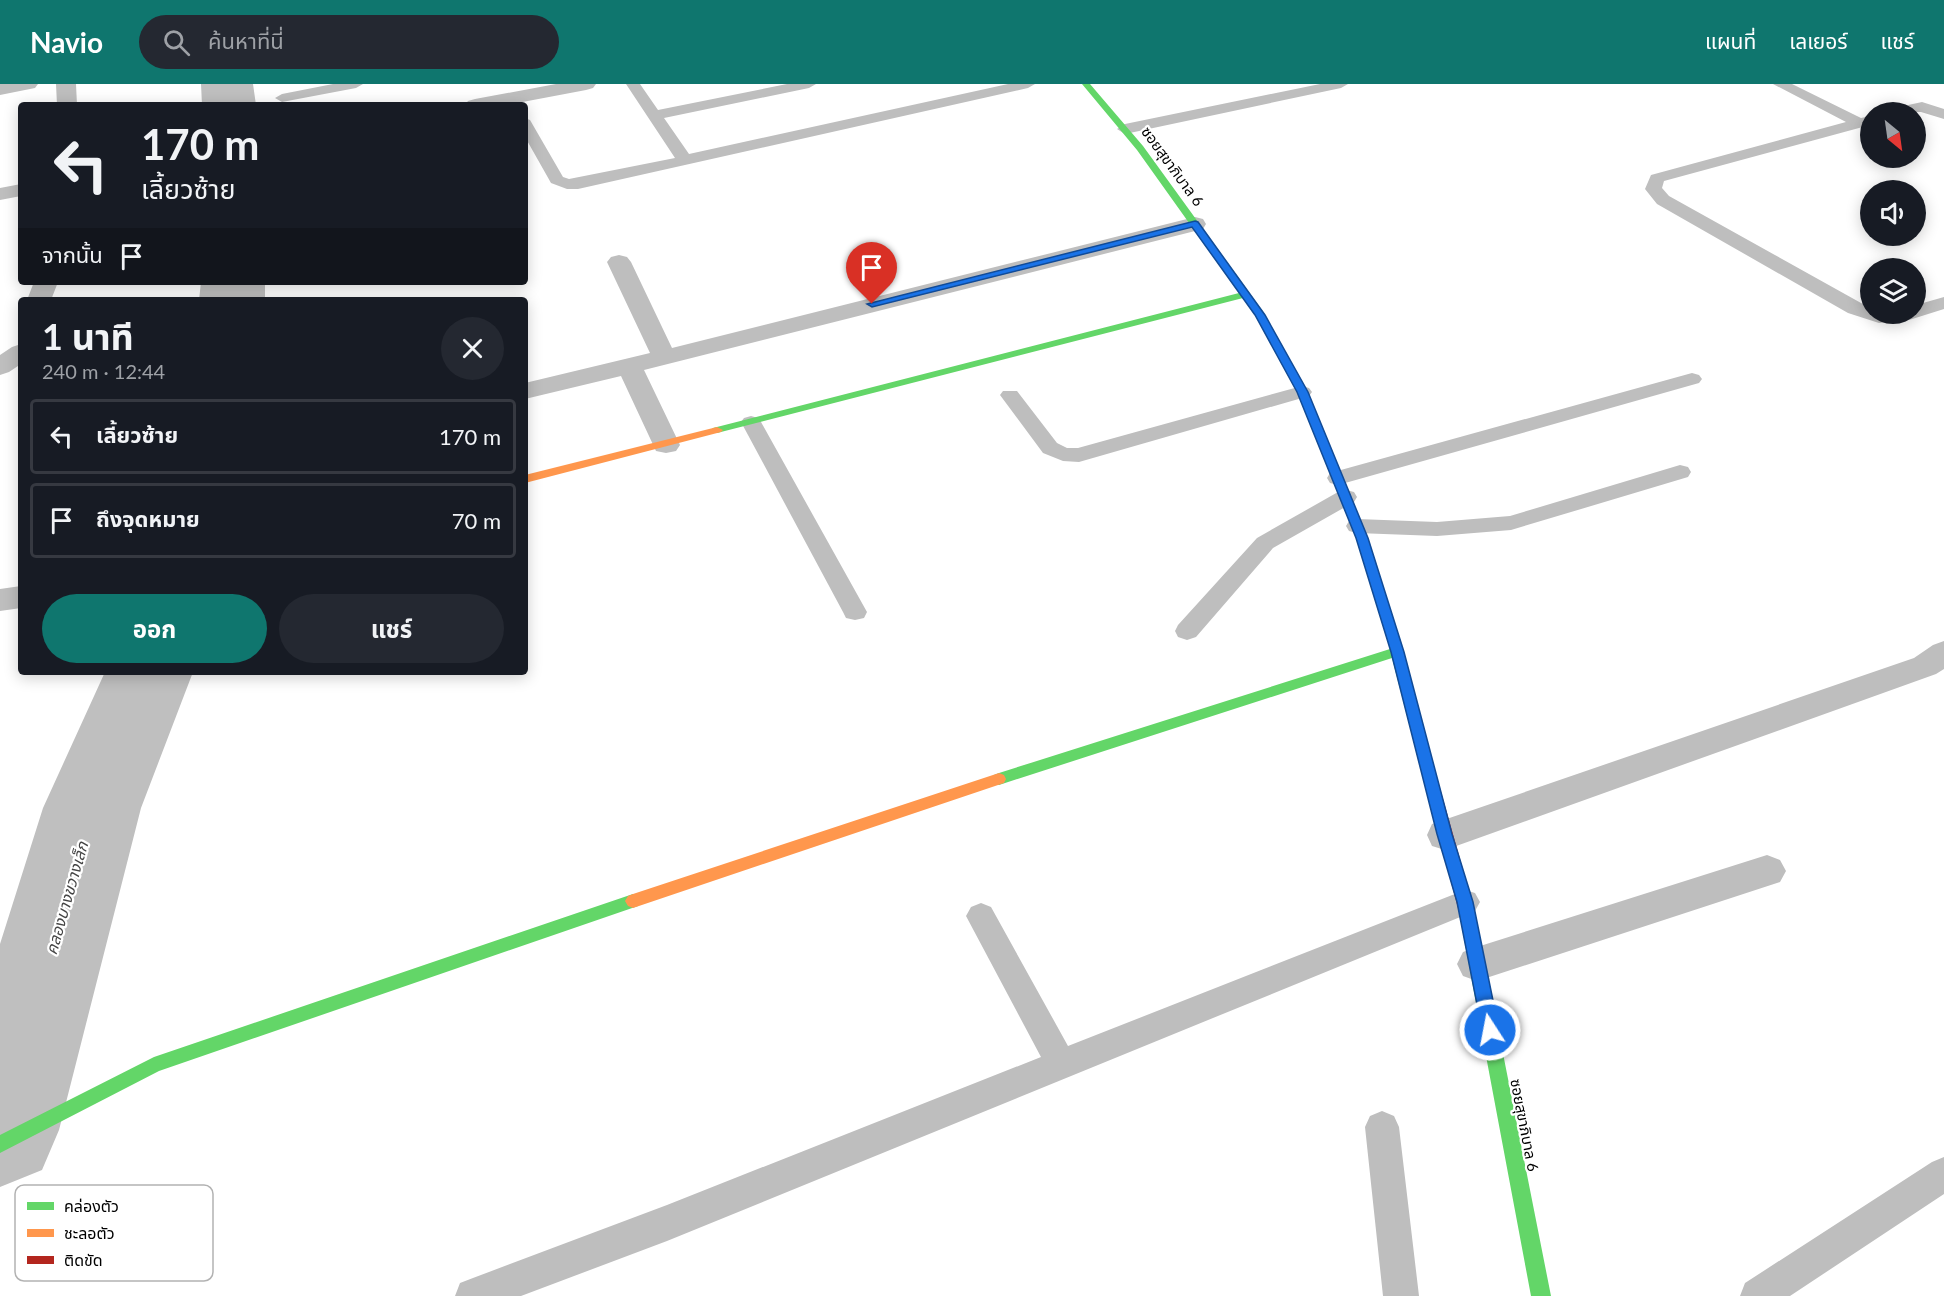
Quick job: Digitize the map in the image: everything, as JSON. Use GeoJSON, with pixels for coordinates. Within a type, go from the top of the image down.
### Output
{"type":"FeatureCollection","features":[{"type":"Feature","properties":{"kind":"street"},"geometry":{"type":"LineString","coordinates":[[0,89],[28,84]]}},
{"type":"Feature","properties":{"kind":"street"},"geometry":{"type":"LineString","coordinates":[[66,84],[67,102]]}},
{"type":"Feature","properties":{"kind":"street"},"geometry":{"type":"LineString","coordinates":[[513,102],[586,84]]}},
{"type":"Feature","properties":{"kind":"street","name":"ซอยสุขาภิบาล 6"},"geometry":{"type":"LineString","coordinates":[[1092,85],[1260,315],[1302,392],[1357,526],[1397,652],[1465,902],[1541,1296]]}},
{"type":"Feature","properties":{"kind":"street"},"geometry":{"type":"LineString","coordinates":[[0,194],[18,191]]}},
{"type":"Feature","properties":{"kind":"street"},"geometry":{"type":"LineString","coordinates":[[528,390],[1195,224]]}},
{"type":"Feature","properties":{"kind":"street"},"geometry":{"type":"LineString","coordinates":[[619,262],[664,356]]}},
{"type":"Feature","properties":{"kind":"street"},"geometry":{"type":"LineString","coordinates":[[528,478],[666,445],[1245,294]]}},
{"type":"Feature","properties":{"kind":"street"},"geometry":{"type":"LineString","coordinates":[[0,367],[18,354]]}},
{"type":"Feature","properties":{"kind":"street"},"geometry":{"type":"LineString","coordinates":[[629,366],[666,445]]}},
{"type":"Feature","properties":{"kind":"street"},"geometry":{"type":"LineString","coordinates":[[0,600],[18,597]]}},
{"type":"Feature","properties":{"kind":"street"},"geometry":{"type":"LineString","coordinates":[[0,1144],[154,1065],[832,833],[1397,652]]}},
{"type":"Feature","properties":{"kind":"street"},"geometry":{"type":"LineString","coordinates":[[1445,834],[1925,666],[1944,653]]}},
{"type":"Feature","properties":{"kind":"street"},"geometry":{"type":"LineString","coordinates":[[1477,964],[1767,871]]}},
{"type":"Feature","properties":{"kind":"lane"},"geometry":{"type":"LineString","coordinates":[[282,98],[356,84]]}},
{"type":"Feature","properties":{"kind":"lane"},"geometry":{"type":"LineString","coordinates":[[633,84],[685,160]]}},
{"type":"Feature","properties":{"kind":"lane"},"geometry":{"type":"LineString","coordinates":[[654,115],[809,84]]}},
{"type":"Feature","properties":{"kind":"lane"},"geometry":{"type":"LineString","coordinates":[[528,128],[557,180],[567,184],[1028,84]]}},
{"type":"Feature","properties":{"kind":"lane"},"geometry":{"type":"LineString","coordinates":[[1125,129],[1341,84]]}},
{"type":"Feature","properties":{"kind":"lane"},"geometry":{"type":"LineString","coordinates":[[1780,84],[1860,119]]}},
{"type":"Feature","properties":{"kind":"lane"},"geometry":{"type":"LineString","coordinates":[[1926,108],[1944,114]]}},
{"type":"Feature","properties":{"kind":"lane"},"geometry":{"type":"LineString","coordinates":[[1860,122],[1657,178],[1653,189],[1663,200],[1860,311]]}},
{"type":"Feature","properties":{"kind":"lane"},"geometry":{"type":"LineString","coordinates":[[1926,308],[1944,303]]}},
{"type":"Feature","properties":{"kind":"lane"},"geometry":{"type":"LineString","coordinates":[[1186,631],[1265,543],[1342,488],[1692,379]]}},
{"type":"Feature","properties":{"kind":"lane"},"geometry":{"type":"LineString","coordinates":[[1010,395],[1050,448],[1063,454],[1079,455],[1302,392]]}},
{"type":"Feature","properties":{"kind":"lane"},"geometry":{"type":"LineString","coordinates":[[751,422],[855,612]]}},
{"type":"Feature","properties":{"kind":"lane"},"geometry":{"type":"LineString","coordinates":[[1357,526],[1437,530],[1510,524],[1680,472]]}},
{"type":"Feature","properties":{"kind":"lane"},"geometry":{"type":"LineString","coordinates":[[473,1296],[667,1223],[1465,902]]}},
{"type":"Feature","properties":{"kind":"lane"},"geometry":{"type":"LineString","coordinates":[[981,916],[1061,1064]]}},
{"type":"Feature","properties":{"kind":"lane"},"geometry":{"type":"LineString","coordinates":[[1382,1126],[1401,1296]]}},
{"type":"Feature","properties":{"kind":"lane"},"geometry":{"type":"LineString","coordinates":[[1758,1296],[1944,1174]]}},
{"type":"Feature","properties":{"kind":"waterway","name":"คลองบางขวางเล็ก"},"geometry":{"type":"LineString","coordinates":[[227,84],[229,102]]}},
{"type":"Feature","properties":{"kind":"waterway","name":"คลองบางขวางเล็ก"},"geometry":{"type":"LineString","coordinates":[[232,297],[233,285]]}},
{"type":"Feature","properties":{"kind":"waterway","name":"คลองบางขวางเล็ก"},"geometry":{"type":"LineString","coordinates":[[0,1130],[92,808],[148,675]]}},
{"type":"Feature","properties":{"kind":"traffic: fast"},"geometry":{"type":"LineString","coordinates":[[1086,84],[1140,148],[1260,315],[1302,392],[1362,538],[1397,652],[1429,774]]}},
{"type":"Feature","properties":{"kind":"traffic: fast"},"geometry":{"type":"LineString","coordinates":[[717,430],[1245,294]]}},
{"type":"Feature","properties":{"kind":"traffic: fast"},"geometry":{"type":"LineString","coordinates":[[999,779],[1397,652]]}},
{"type":"Feature","properties":{"kind":"traffic: fast"},"geometry":{"type":"LineString","coordinates":[[0,1144],[154,1065],[633,901]]}},
{"type":"Feature","properties":{"kind":"traffic: fast"},"geometry":{"type":"LineString","coordinates":[[1467,912],[1541,1296]]}},
{"type":"Feature","properties":{"kind":"traffic: slow"},"geometry":{"type":"LineString","coordinates":[[528,478],[717,430]]}},
{"type":"Feature","properties":{"kind":"traffic: slow"},"geometry":{"type":"LineString","coordinates":[[633,901],[999,779]]}},
{"type":"Feature","properties":{"kind":"traffic: jam"},"geometry":{"type":"LineString","coordinates":[[1429,774],[1467,912]]}},
{"type":"Feature","properties":{"kind":"route"},"geometry":{"type":"LineString","coordinates":[[872,304],[1195,224],[1260,315],[1302,392],[1362,538],[1397,652],[1465,902],[1490,1030]]}}]}
